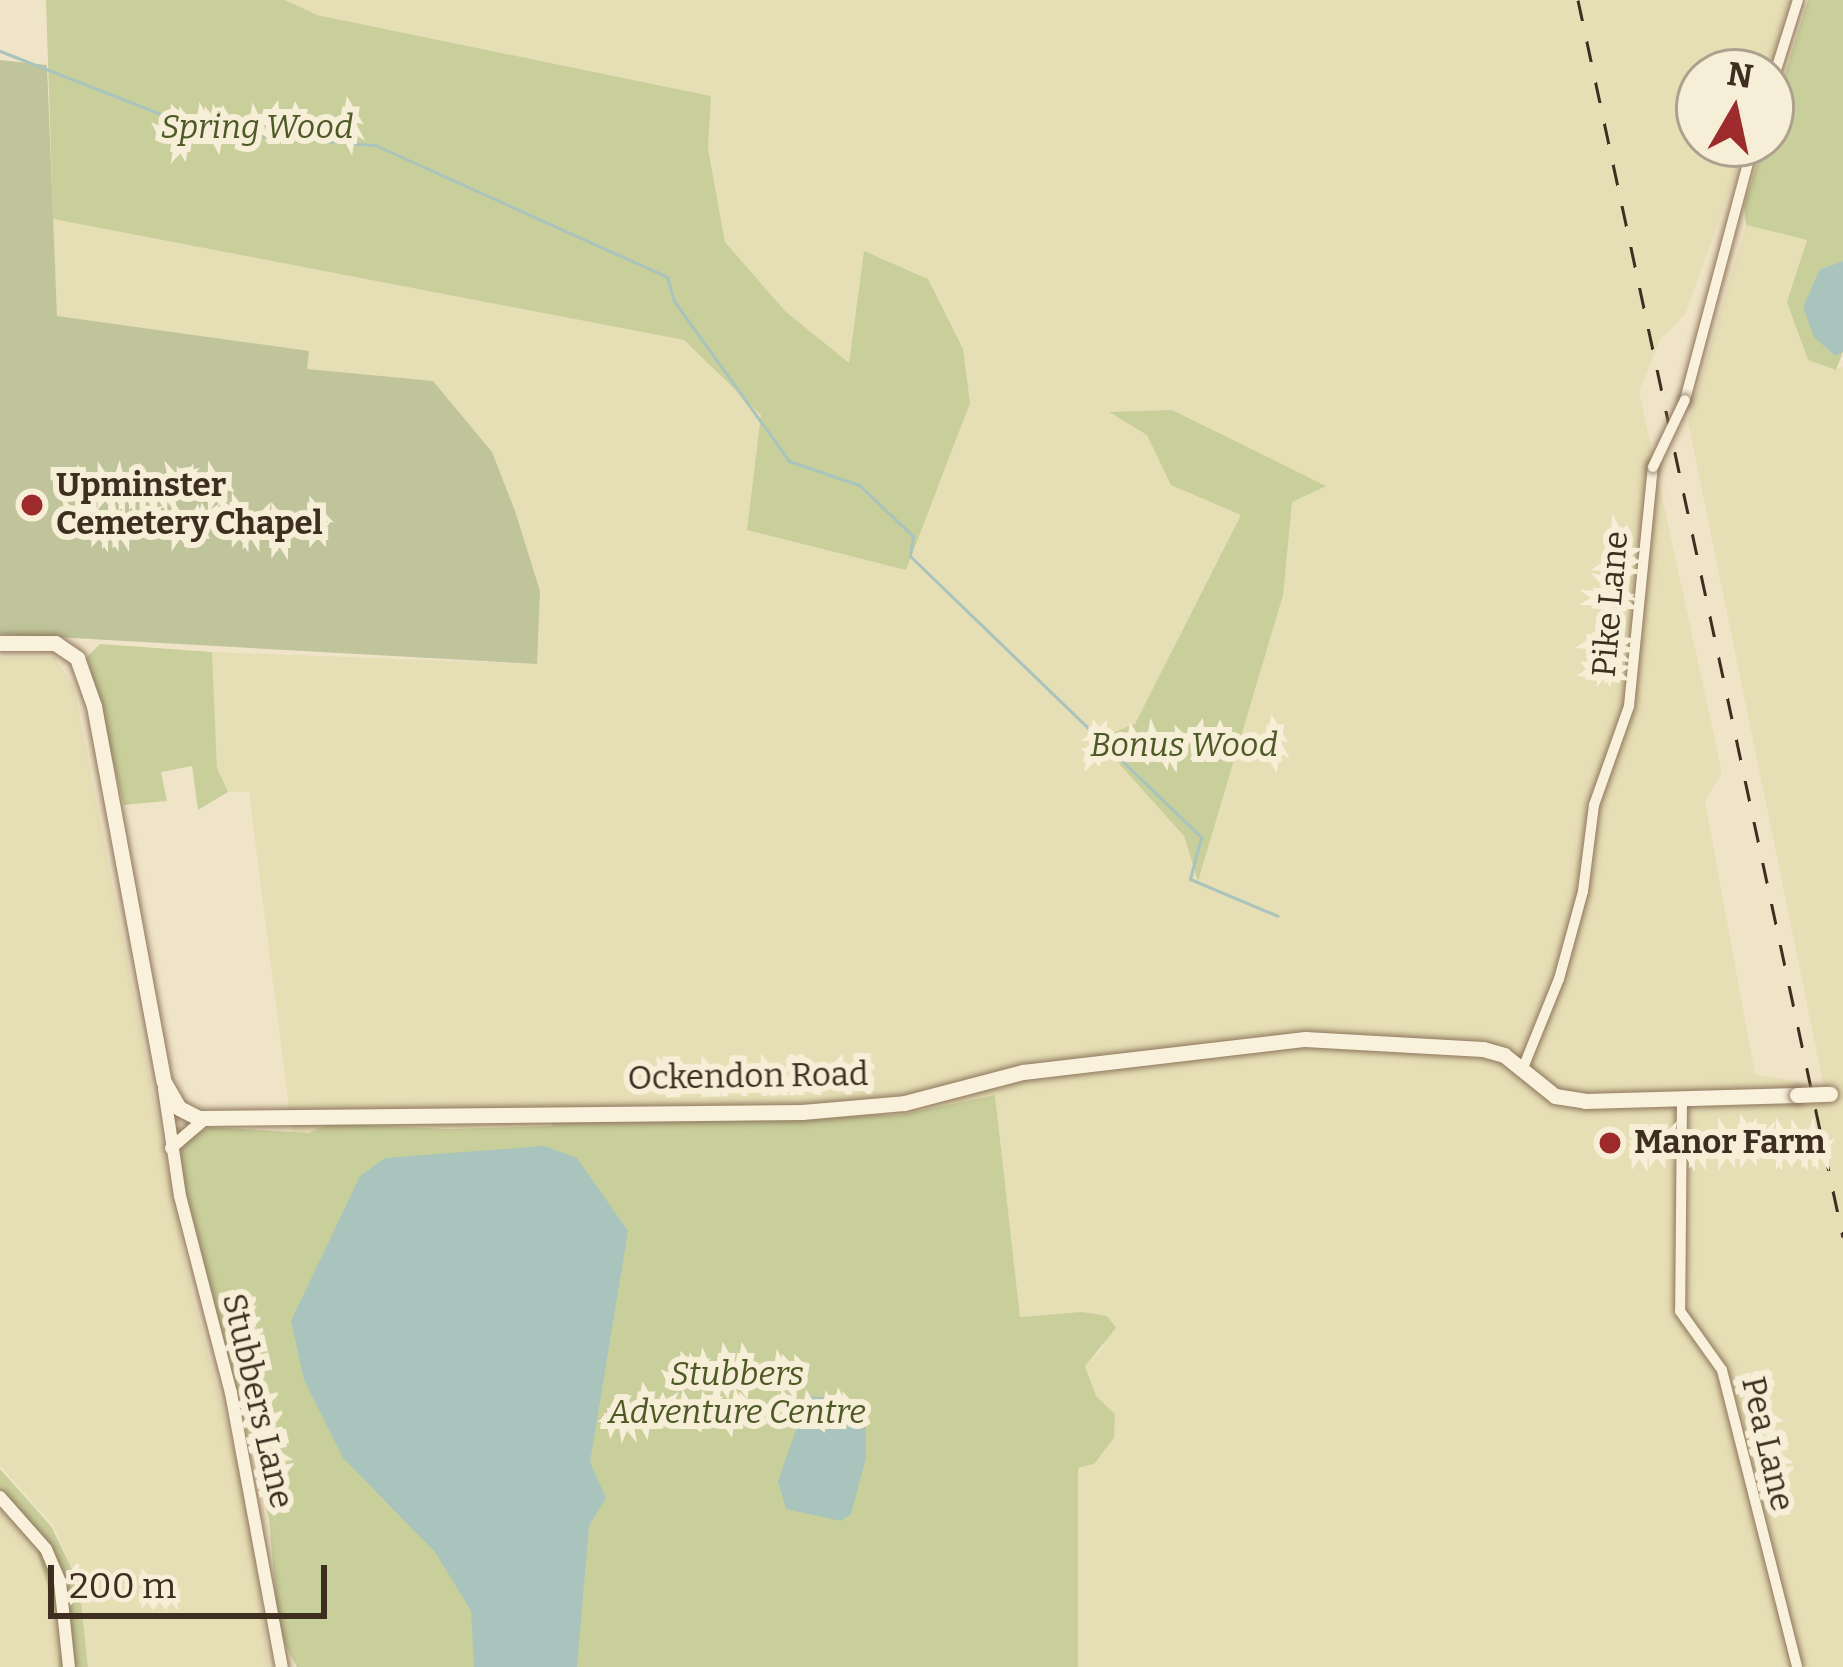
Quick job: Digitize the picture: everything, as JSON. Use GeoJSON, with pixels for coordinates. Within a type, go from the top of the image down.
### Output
{"type":"FeatureCollection","features":[{"type":"Feature","properties":{"kind":"main road"},"geometry":{"type":"LineString","coordinates":[[0,643],[55,643],[77,658],[94,706],[164,1082],[179,1108],[205,1119]]}},
{"type":"Feature","properties":{"kind":"main road","name":"Ockendon Road"},"geometry":{"type":"LineString","coordinates":[[205,1119],[802,1112],[904,1103],[1023,1072],[1266,1040],[1483,1049],[1522,1068],[1538,1086],[1570,1099],[1836,1094]]}},
{"type":"Feature","properties":{"kind":"street"},"geometry":{"type":"LineString","coordinates":[[1783,48],[1798,0]]}},
{"type":"Feature","properties":{"kind":"street","name":"Pike Lane"},"geometry":{"type":"LineString","coordinates":[[1522,1068],[1559,979],[1583,890],[1594,805],[1629,706],[1653,467],[1685,400],[1747,168]]}},
{"type":"Feature","properties":{"kind":"street","name":"Stubbers Lane"},"geometry":{"type":"LineString","coordinates":[[164,1082],[171,1148],[250,1484],[259,1575],[282,1667]]}},
{"type":"Feature","properties":{"kind":"street","name":"Pea Lane"},"geometry":{"type":"LineString","coordinates":[[1682,1099],[1680,1311],[1722,1370],[1797,1667]]}},
{"type":"Feature","properties":{"kind":"street"},"geometry":{"type":"LineString","coordinates":[[171,1148],[205,1119]]}},
{"type":"Feature","properties":{"kind":"street"},"geometry":{"type":"LineString","coordinates":[[0,1497],[46,1549],[60,1582],[69,1667]]}},
{"type":"Feature","properties":{"kind":"green space","name":"Spring Wood"},"geometry":{"type":"Polygon","coordinates":[[[46,0],[285,0],[317,15],[711,96],[708,149],[725,242],[785,311],[849,363],[864,251],[928,279],[963,349],[970,403],[906,570],[747,530],[761,415],[684,340],[53,219],[46,0]]]}},
{"type":"Feature","properties":{"kind":"green space"},"geometry":{"type":"Polygon","coordinates":[[[285,0],[1791,0],[1776,48],[1675,48],[1675,168],[1737,168],[1686,313],[1660,340],[1639,391],[1722,772],[1705,801],[1755,1074],[1824,1087],[1688,422],[1746,225],[1807,240],[1836,369],[1843,367],[1843,1667],[1078,1667],[1078,1468],[1094,1464],[1114,1438],[1115,1415],[1096,1396],[1085,1366],[1103,1348],[1107,1316],[1020,1317],[995,1095],[899,1115],[292,1133],[249,792],[228,792],[217,768],[212,652],[536,664],[540,591],[492,453],[306,369],[57,316],[53,219],[684,340],[761,415],[878,562],[906,570],[928,279],[864,251],[849,364],[785,311],[725,242],[708,149],[711,96],[317,15],[285,0]]]}},
{"type":"Feature","properties":{"kind":"green space"},"geometry":{"type":"Polygon","coordinates":[[[1808,0],[1843,0],[1843,261],[1820,269],[1835,356],[1843,352],[1836,370],[1808,360],[1787,302],[1807,240],[1746,225],[1744,206],[1756,168],[1795,168],[1793,48],[1808,0]]]}},
{"type":"Feature","properties":{"kind":"green space"},"geometry":{"type":"Polygon","coordinates":[[[0,60],[47,65],[57,316],[309,351],[307,369],[433,381],[492,452],[515,511],[540,591],[537,664],[0,634],[0,60]]]}},
{"type":"Feature","properties":{"kind":"green space","name":"Bonus Wood"},"geometry":{"type":"Polygon","coordinates":[[[1172,410],[1326,486],[1292,502],[1283,595],[1198,881],[1184,836],[1097,739],[1135,724],[1241,515],[1171,485],[1147,435],[1109,412],[1172,410]]]}},
{"type":"Feature","properties":{"kind":"green space"},"geometry":{"type":"Polygon","coordinates":[[[100,644],[212,652],[217,768],[228,792],[198,810],[192,766],[161,772],[167,801],[124,805],[87,657],[100,644]]]}},
{"type":"Feature","properties":{"kind":"green space"},"geometry":{"type":"Polygon","coordinates":[[[0,657],[54,657],[74,687],[192,1294],[249,1505],[269,1667],[88,1667],[79,1583],[53,1525],[0,1466],[0,657]]]}},
{"type":"Feature","properties":{"kind":"green space","name":"Stubbers Adventure Centre"},"geometry":{"type":"Polygon","coordinates":[[[995,1095],[1020,1317],[1082,1312],[1107,1316],[1116,1328],[1085,1366],[1096,1396],[1115,1414],[1114,1438],[1094,1464],[1078,1468],[1078,1667],[297,1667],[279,1634],[269,1519],[184,1183],[180,1152],[188,1139],[209,1127],[309,1133],[329,1123],[446,1129],[552,1126],[555,1119],[899,1115],[995,1095]]]}},
{"type":"Feature","properties":{"kind":"green space"},"geometry":{"type":"Polygon","coordinates":[[[0,1469],[51,1526],[79,1583],[88,1667],[58,1667],[62,1636],[37,1550],[0,1505],[0,1469]]]}},
{"type":"Feature","properties":{"kind":"green space"},"geometry":{"type":"Polygon","coordinates":[[[0,1505],[37,1550],[62,1636],[58,1667],[0,1667],[0,1505]]]}},
{"type":"Feature","properties":{"kind":"water"},"geometry":{"type":"Polygon","coordinates":[[[1843,261],[1843,352],[1835,356],[1814,337],[1803,307],[1820,269],[1843,261]]]}},
{"type":"Feature","properties":{"kind":"water"},"geometry":{"type":"Polygon","coordinates":[[[544,1146],[577,1158],[628,1231],[590,1462],[606,1498],[589,1526],[577,1667],[474,1667],[471,1611],[435,1552],[343,1458],[304,1380],[291,1321],[360,1176],[385,1158],[544,1146]]]}},
{"type":"Feature","properties":{"kind":"water"},"geometry":{"type":"Polygon","coordinates":[[[808,1396],[858,1400],[866,1408],[866,1458],[851,1514],[841,1521],[786,1509],[778,1481],[808,1396]]]}},
{"type":"Feature","properties":{"kind":"waterway"},"geometry":{"type":"LineString","coordinates":[[0,51],[202,130],[375,145],[667,277],[674,301],[789,461],[859,485],[913,536],[910,556],[1201,837],[1190,879],[1278,916]]}},
{"type":"Feature","properties":{"kind":"railway"},"geometry":{"type":"LineString","coordinates":[[1578,0],[1843,1237]]}},
{"type":"Feature","properties":{"kind":"place","name":"Upminster Cemetery Chapel"},"geometry":{"type":"Point","coordinates":[32,505]}},
{"type":"Feature","properties":{"kind":"place","name":"Manor Farm"},"geometry":{"type":"Point","coordinates":[1610,1143]}}]}
